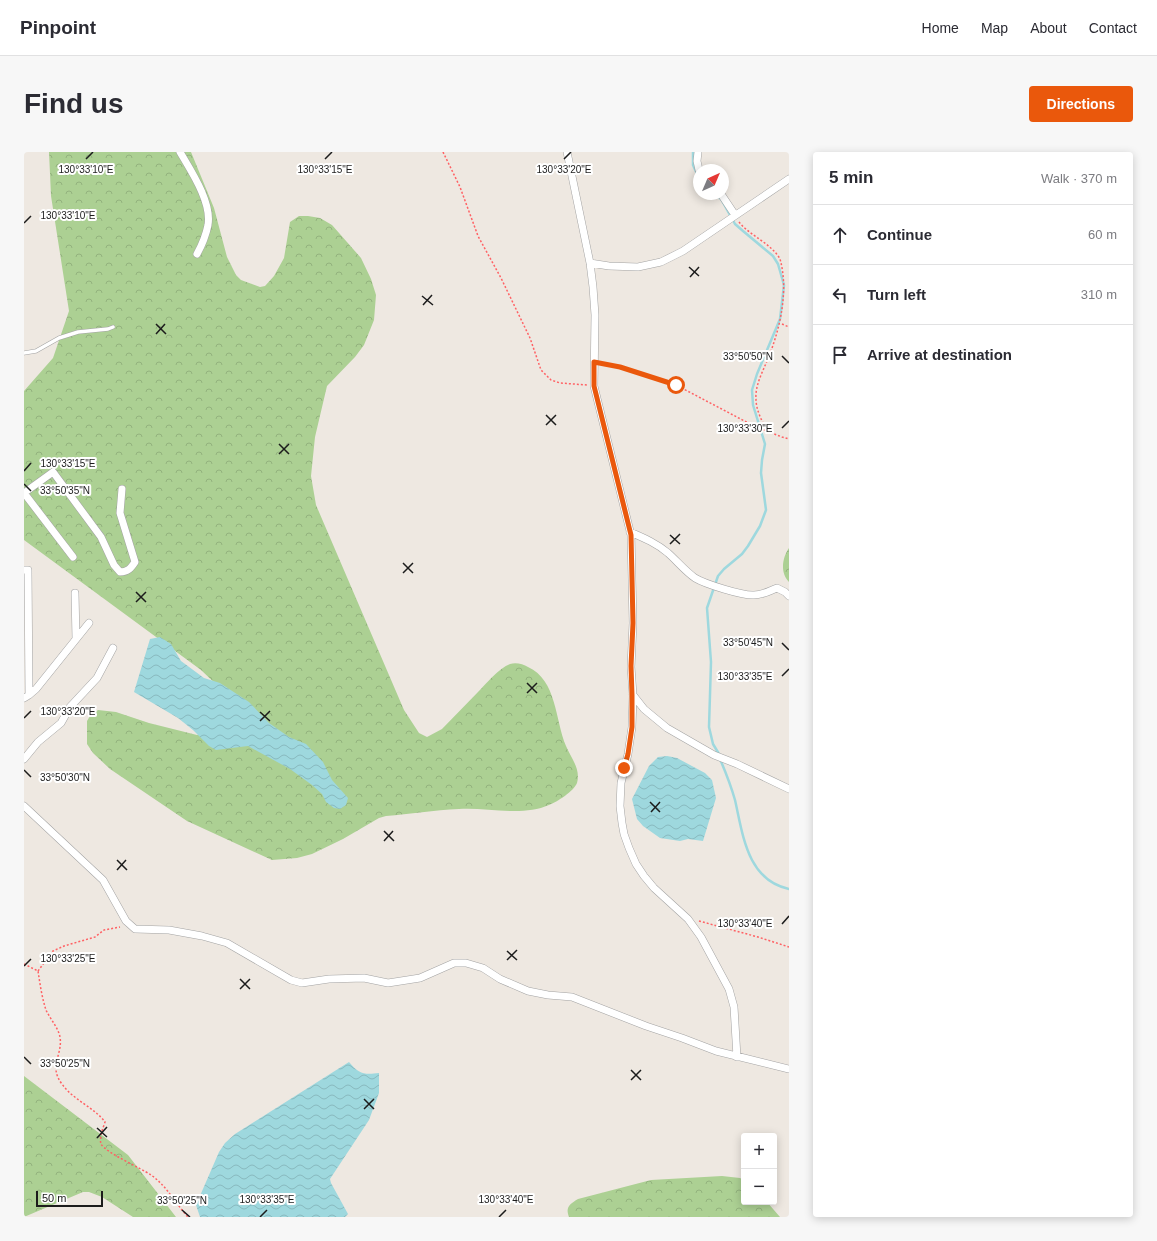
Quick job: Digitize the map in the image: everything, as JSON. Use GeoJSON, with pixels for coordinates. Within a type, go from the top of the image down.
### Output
{"type":"FeatureCollection","features":[{"type":"Feature","properties":{"kind":"street"},"geometry":{"type":"LineString","coordinates":[[180,152],[202,194],[208,210],[209,223],[197,254]]}},
{"type":"Feature","properties":{"kind":"street"},"geometry":{"type":"LineString","coordinates":[[568,152],[590,263],[593,287],[595,315],[594,386],[630,532],[633,623],[631,666],[632,695],[631,734],[621,783],[620,806],[624,834],[636,864],[644,876],[654,888],[688,918],[701,937],[729,989],[734,1007],[737,1057]]}},
{"type":"Feature","properties":{"kind":"street"},"geometry":{"type":"LineString","coordinates":[[698,152],[698,164]]}},
{"type":"Feature","properties":{"kind":"street"},"geometry":{"type":"LineString","coordinates":[[590,263],[609,266],[638,267],[661,262],[683,252],[789,179]]}},
{"type":"Feature","properties":{"kind":"street"},"geometry":{"type":"LineString","coordinates":[[725,200],[735,215]]}},
{"type":"Feature","properties":{"kind":"street"},"geometry":{"type":"LineString","coordinates":[[73,557],[25,490],[53,472],[101,537],[114,565],[120,572],[126,572],[135,562],[120,513],[122,489]]}},
{"type":"Feature","properties":{"kind":"street"},"geometry":{"type":"LineString","coordinates":[[630,532],[649,540],[668,553],[684,569],[702,582],[752,596],[765,594],[777,588],[789,596]]}},
{"type":"Feature","properties":{"kind":"street"},"geometry":{"type":"LineString","coordinates":[[24,570],[28,570],[26,696]]}},
{"type":"Feature","properties":{"kind":"street"},"geometry":{"type":"LineString","coordinates":[[75,593],[76,639]]}},
{"type":"Feature","properties":{"kind":"street"},"geometry":{"type":"LineString","coordinates":[[26,696],[36,689],[89,623]]}},
{"type":"Feature","properties":{"kind":"street"},"geometry":{"type":"LineString","coordinates":[[24,759],[38,742],[61,723],[70,706],[97,678],[113,648]]}},
{"type":"Feature","properties":{"kind":"street"},"geometry":{"type":"LineString","coordinates":[[632,695],[644,709],[667,728],[714,755],[737,764],[789,789]]}},
{"type":"Feature","properties":{"kind":"street"},"geometry":{"type":"LineString","coordinates":[[24,806],[103,880],[126,921],[135,929],[169,930],[202,936],[227,943],[291,980],[302,983],[329,979],[364,978],[388,982],[420,978],[454,962],[466,963],[483,968],[500,979],[528,991],[548,995],[572,997],[716,1051],[789,1069]]}},
{"type":"Feature","properties":{"kind":"lane"},"geometry":{"type":"LineString","coordinates":[[24,353],[36,351],[59,338],[78,332],[108,329],[113,327]]}},
{"type":"Feature","properties":{"kind":"path"},"geometry":{"type":"LineString","coordinates":[[443,152],[460,187],[478,236],[501,278],[530,338],[541,370],[551,380],[560,383],[594,386]]}},
{"type":"Feature","properties":{"kind":"path"},"geometry":{"type":"LineString","coordinates":[[735,215],[742,225],[772,249],[780,258],[787,275]]}},
{"type":"Feature","properties":{"kind":"path"},"geometry":{"type":"LineString","coordinates":[[767,431],[758,414],[756,390],[761,374],[784,319]]}},
{"type":"Feature","properties":{"kind":"path"},"geometry":{"type":"LineString","coordinates":[[782,324],[789,327]]}},
{"type":"Feature","properties":{"kind":"path"},"geometry":{"type":"LineString","coordinates":[[594,362],[620,367],[676,385],[754,426],[789,439]]}},
{"type":"Feature","properties":{"kind":"path"},"geometry":{"type":"LineString","coordinates":[[688,918],[789,947]]}},
{"type":"Feature","properties":{"kind":"path"},"geometry":{"type":"LineString","coordinates":[[130,925],[104,930],[95,937],[64,946],[53,951],[38,971],[46,1008],[60,1037],[55,1070],[62,1084],[81,1103],[102,1118],[105,1122],[101,1140],[102,1144],[109,1151],[154,1176],[188,1217]]}},
{"type":"Feature","properties":{"kind":"path"},"geometry":{"type":"LineString","coordinates":[[24,964],[38,971]]}},
{"type":"Feature","properties":{"kind":"green space"},"geometry":{"type":"Polygon","coordinates":[[[49,152],[191,152],[214,208],[227,257],[236,275],[241,280],[260,287],[265,286],[274,276],[284,258],[290,222],[299,216],[320,218],[332,225],[361,258],[371,279],[376,295],[374,320],[364,345],[355,357],[327,386],[315,437],[311,476],[316,505],[404,710],[419,733],[427,737],[442,729],[501,669],[512,663],[524,665],[538,673],[545,681],[554,702],[562,736],[578,773],[577,783],[569,793],[561,799],[539,809],[504,811],[459,809],[386,816],[379,818],[343,839],[312,854],[297,858],[272,860],[187,821],[110,769],[93,753],[87,744],[87,721],[90,716],[98,710],[116,712],[149,723],[197,735],[203,733],[222,690],[201,670],[24,540],[24,391],[53,358],[69,311],[51,196],[49,152]]]}},
{"type":"Feature","properties":{"kind":"green space"},"geometry":{"type":"Polygon","coordinates":[[[789,548],[789,582],[784,574],[783,565],[789,548]]]}},
{"type":"Feature","properties":{"kind":"green space"},"geometry":{"type":"Polygon","coordinates":[[[24,1076],[128,1155],[176,1217],[133,1217],[102,1197],[89,1192],[83,1192],[24,1217],[24,1076]]]}},
{"type":"Feature","properties":{"kind":"green space"},"geometry":{"type":"Polygon","coordinates":[[[722,1176],[740,1178],[741,1205],[770,1205],[780,1217],[569,1217],[569,1206],[578,1199],[651,1180],[722,1176]]]}},
{"type":"Feature","properties":{"kind":"water"},"geometry":{"type":"Polygon","coordinates":[[[160,637],[171,644],[181,661],[204,678],[220,683],[249,702],[269,723],[289,737],[306,744],[323,762],[332,780],[348,798],[346,805],[340,809],[334,808],[326,802],[322,794],[312,785],[290,769],[248,746],[216,750],[209,746],[178,718],[134,692],[150,639],[160,637]]]}},
{"type":"Feature","properties":{"kind":"water"},"geometry":{"type":"Polygon","coordinates":[[[667,756],[677,758],[705,773],[712,780],[716,798],[703,841],[688,839],[680,841],[660,838],[643,826],[637,819],[632,799],[649,766],[658,757],[667,756]]]}},
{"type":"Feature","properties":{"kind":"water"},"geometry":{"type":"Polygon","coordinates":[[[349,1062],[362,1073],[379,1073],[379,1093],[369,1120],[330,1179],[348,1214],[345,1217],[200,1217],[196,1205],[219,1152],[225,1143],[235,1134],[349,1062]]]}},
{"type":"Feature","properties":{"kind":"waterway"},"geometry":{"type":"LineString","coordinates":[[693,152],[693,164]]}},
{"type":"Feature","properties":{"kind":"waterway"},"geometry":{"type":"LineString","coordinates":[[719,754],[713,744],[709,727],[711,662],[707,608],[718,576],[742,554],[748,546],[760,526],[766,510],[761,473],[765,444],[753,405],[752,390],[757,374],[780,319],[784,285],[778,264],[773,256],[735,224],[722,200]]}},
{"type":"Feature","properties":{"kind":"waterway"},"geometry":{"type":"LineString","coordinates":[[720,759],[735,800],[749,854],[764,876],[775,884],[789,889]]}},
{"type":"Feature","properties":{"kind":"route"},"geometry":{"type":"LineString","coordinates":[[624,768],[628,754],[632,727],[631,666],[633,623],[631,535],[594,386],[594,362],[620,367],[676,385]]}}]}
